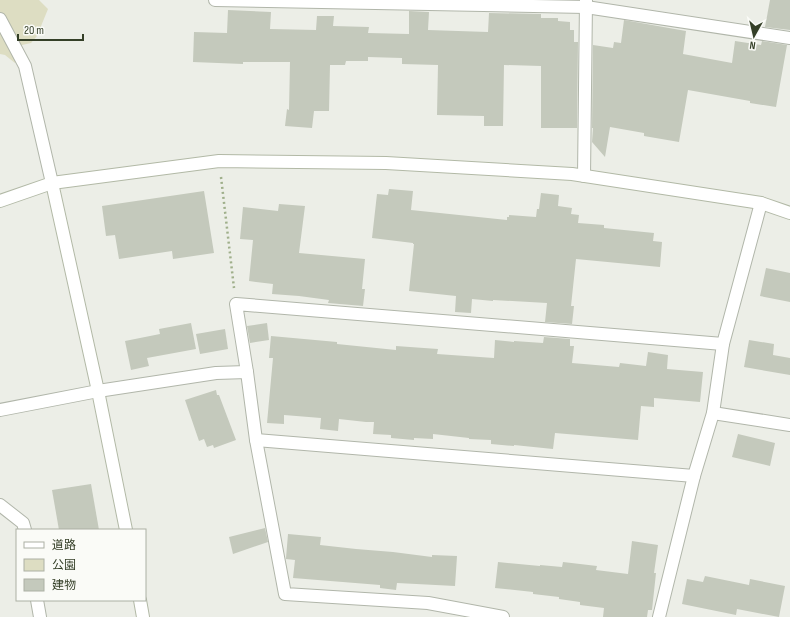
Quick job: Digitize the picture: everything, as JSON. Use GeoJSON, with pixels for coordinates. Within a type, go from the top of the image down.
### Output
{"type":"FeatureCollection","features":[{"type":"Feature","properties":{"kind":"street"},"geometry":{"type":"LineString","coordinates":[[215,0],[586,4],[790,38]]}},
{"type":"Feature","properties":{"kind":"street"},"geometry":{"type":"LineString","coordinates":[[584,176],[586,4]]}},
{"type":"Feature","properties":{"kind":"street"},"geometry":{"type":"LineString","coordinates":[[0,19],[25,66],[98,391],[126,529]]}},
{"type":"Feature","properties":{"kind":"street"},"geometry":{"type":"LineString","coordinates":[[0,201],[52,183],[219,161],[386,163],[572,174],[761,203],[790,214]]}},
{"type":"Feature","properties":{"kind":"street"},"geometry":{"type":"LineString","coordinates":[[659,617],[694,476],[714,413],[724,344],[761,203]]}},
{"type":"Feature","properties":{"kind":"street"},"geometry":{"type":"LineString","coordinates":[[503,617],[428,603],[285,594],[256,440],[236,304],[724,344]]}},
{"type":"Feature","properties":{"kind":"street"},"geometry":{"type":"LineString","coordinates":[[0,410],[98,391],[216,373],[247,372]]}},
{"type":"Feature","properties":{"kind":"street"},"geometry":{"type":"LineString","coordinates":[[714,413],[790,425]]}},
{"type":"Feature","properties":{"kind":"street"},"geometry":{"type":"LineString","coordinates":[[256,440],[694,476]]}},
{"type":"Feature","properties":{"kind":"street"},"geometry":{"type":"LineString","coordinates":[[0,505],[23,522],[25,529]]}},
{"type":"Feature","properties":{"kind":"street"},"geometry":{"type":"LineString","coordinates":[[37,601],[40,617]]}},
{"type":"Feature","properties":{"kind":"street"},"geometry":{"type":"LineString","coordinates":[[140,601],[142,617]]}},
{"type":"Feature","properties":{"kind":"path"},"geometry":{"type":"LineString","coordinates":[[219,161],[236,304]]}},
{"type":"Feature","properties":{"kind":"green space"},"geometry":{"type":"Polygon","coordinates":[[[0,0],[39,0],[48,9],[37,36],[31,43],[22,45],[15,63],[5,55],[0,54],[0,0]]]}},
{"type":"Feature","properties":{"kind":"building"},"geometry":{"type":"Polygon","coordinates":[[[770,0],[790,0],[790,30],[765,27],[770,0]]]}},
{"type":"Feature","properties":{"kind":"building"},"geometry":{"type":"Polygon","coordinates":[[[228,10],[271,12],[270,29],[316,30],[317,16],[334,16],[333,26],[369,27],[368,33],[409,34],[409,11],[429,12],[428,30],[488,32],[489,13],[541,14],[541,18],[558,18],[558,21],[570,22],[570,30],[574,30],[574,42],[578,42],[577,128],[541,128],[541,66],[504,65],[503,126],[484,126],[484,116],[437,115],[438,65],[402,64],[402,58],[368,57],[368,61],[346,61],[345,65],[330,65],[329,111],[314,111],[312,128],[285,126],[287,109],[289,110],[290,62],[243,62],[243,64],[193,62],[194,32],[227,33],[228,10]]]}},
{"type":"Feature","properties":{"kind":"building"},"geometry":{"type":"Polygon","coordinates":[[[624,20],[686,31],[683,54],[732,63],[735,41],[761,45],[762,41],[787,45],[776,107],[688,90],[679,142],[644,136],[644,133],[610,127],[605,157],[592,142],[593,45],[613,48],[614,42],[621,43],[624,20]]]}},
{"type":"Feature","properties":{"kind":"building"},"geometry":{"type":"Polygon","coordinates":[[[389,189],[413,191],[411,210],[507,220],[509,215],[536,217],[537,209],[539,209],[541,193],[559,195],[558,206],[572,208],[571,214],[579,215],[578,223],[604,225],[604,228],[654,233],[653,241],[662,242],[660,267],[576,259],[571,306],[574,306],[572,324],[545,322],[547,303],[472,299],[471,313],[455,312],[456,296],[409,291],[413,243],[372,238],[377,194],[388,195],[389,189]]]}},
{"type":"Feature","properties":{"kind":"building"},"geometry":{"type":"Polygon","coordinates":[[[204,191],[214,253],[173,259],[172,251],[119,259],[115,235],[106,236],[102,206],[204,191]]]}},
{"type":"Feature","properties":{"kind":"building"},"geometry":{"type":"Polygon","coordinates":[[[279,204],[305,206],[299,253],[365,259],[362,289],[365,289],[363,306],[328,303],[329,300],[272,294],[273,284],[249,281],[253,240],[240,239],[243,207],[278,211],[279,204]]]}},
{"type":"Feature","properties":{"kind":"building"},"geometry":{"type":"Polygon","coordinates":[[[766,268],[790,273],[790,302],[760,296],[766,268]]]}},
{"type":"Feature","properties":{"kind":"building"},"geometry":{"type":"Polygon","coordinates":[[[191,323],[196,349],[147,358],[149,366],[131,370],[125,341],[160,334],[159,329],[191,323]]]}},
{"type":"Feature","properties":{"kind":"building"},"geometry":{"type":"Polygon","coordinates":[[[267,323],[269,340],[250,343],[247,326],[267,323]]]}},
{"type":"Feature","properties":{"kind":"building"},"geometry":{"type":"Polygon","coordinates":[[[225,329],[228,349],[200,354],[196,334],[225,329]]]}},
{"type":"Feature","properties":{"kind":"building"},"geometry":{"type":"Polygon","coordinates":[[[271,336],[337,342],[337,344],[396,350],[396,346],[438,349],[437,354],[494,358],[495,340],[543,343],[544,337],[570,339],[570,346],[574,346],[572,363],[619,367],[620,363],[646,366],[648,352],[668,355],[667,369],[703,372],[700,402],[654,398],[654,407],[641,406],[638,440],[555,433],[553,449],[491,444],[491,440],[469,439],[433,434],[433,439],[414,438],[414,440],[391,438],[391,435],[373,434],[374,422],[339,419],[338,431],[320,429],[321,418],[284,415],[284,424],[267,423],[273,358],[269,358],[271,336]]]}},
{"type":"Feature","properties":{"kind":"building"},"geometry":{"type":"Polygon","coordinates":[[[749,340],[774,344],[773,355],[790,358],[790,375],[744,367],[749,340]]]}},
{"type":"Feature","properties":{"kind":"building"},"geometry":{"type":"Polygon","coordinates":[[[216,390],[236,440],[214,448],[213,445],[207,447],[204,439],[199,441],[185,400],[216,390]]]}},
{"type":"Feature","properties":{"kind":"building"},"geometry":{"type":"Polygon","coordinates":[[[738,434],[775,443],[770,466],[732,457],[738,434]]]}},
{"type":"Feature","properties":{"kind":"building"},"geometry":{"type":"Polygon","coordinates":[[[91,484],[99,529],[59,529],[52,490],[91,484]]]}},
{"type":"Feature","properties":{"kind":"building"},"geometry":{"type":"Polygon","coordinates":[[[265,528],[268,542],[233,554],[229,537],[265,528]]]}},
{"type":"Feature","properties":{"kind":"building"},"geometry":{"type":"Polygon","coordinates":[[[288,534],[321,537],[320,545],[432,557],[432,555],[457,556],[455,586],[397,583],[396,590],[380,588],[380,585],[293,578],[295,560],[286,559],[288,534]]]}},
{"type":"Feature","properties":{"kind":"building"},"geometry":{"type":"Polygon","coordinates":[[[632,541],[658,545],[654,573],[656,573],[652,610],[648,610],[647,617],[603,617],[604,608],[580,605],[580,602],[559,599],[559,597],[533,594],[533,592],[495,588],[498,562],[562,567],[563,562],[597,566],[596,570],[628,574],[632,541]]]}},
{"type":"Feature","properties":{"kind":"building"},"geometry":{"type":"Polygon","coordinates":[[[705,576],[749,585],[750,579],[785,586],[779,617],[737,609],[736,615],[682,604],[687,579],[703,582],[705,576]]]}}]}
